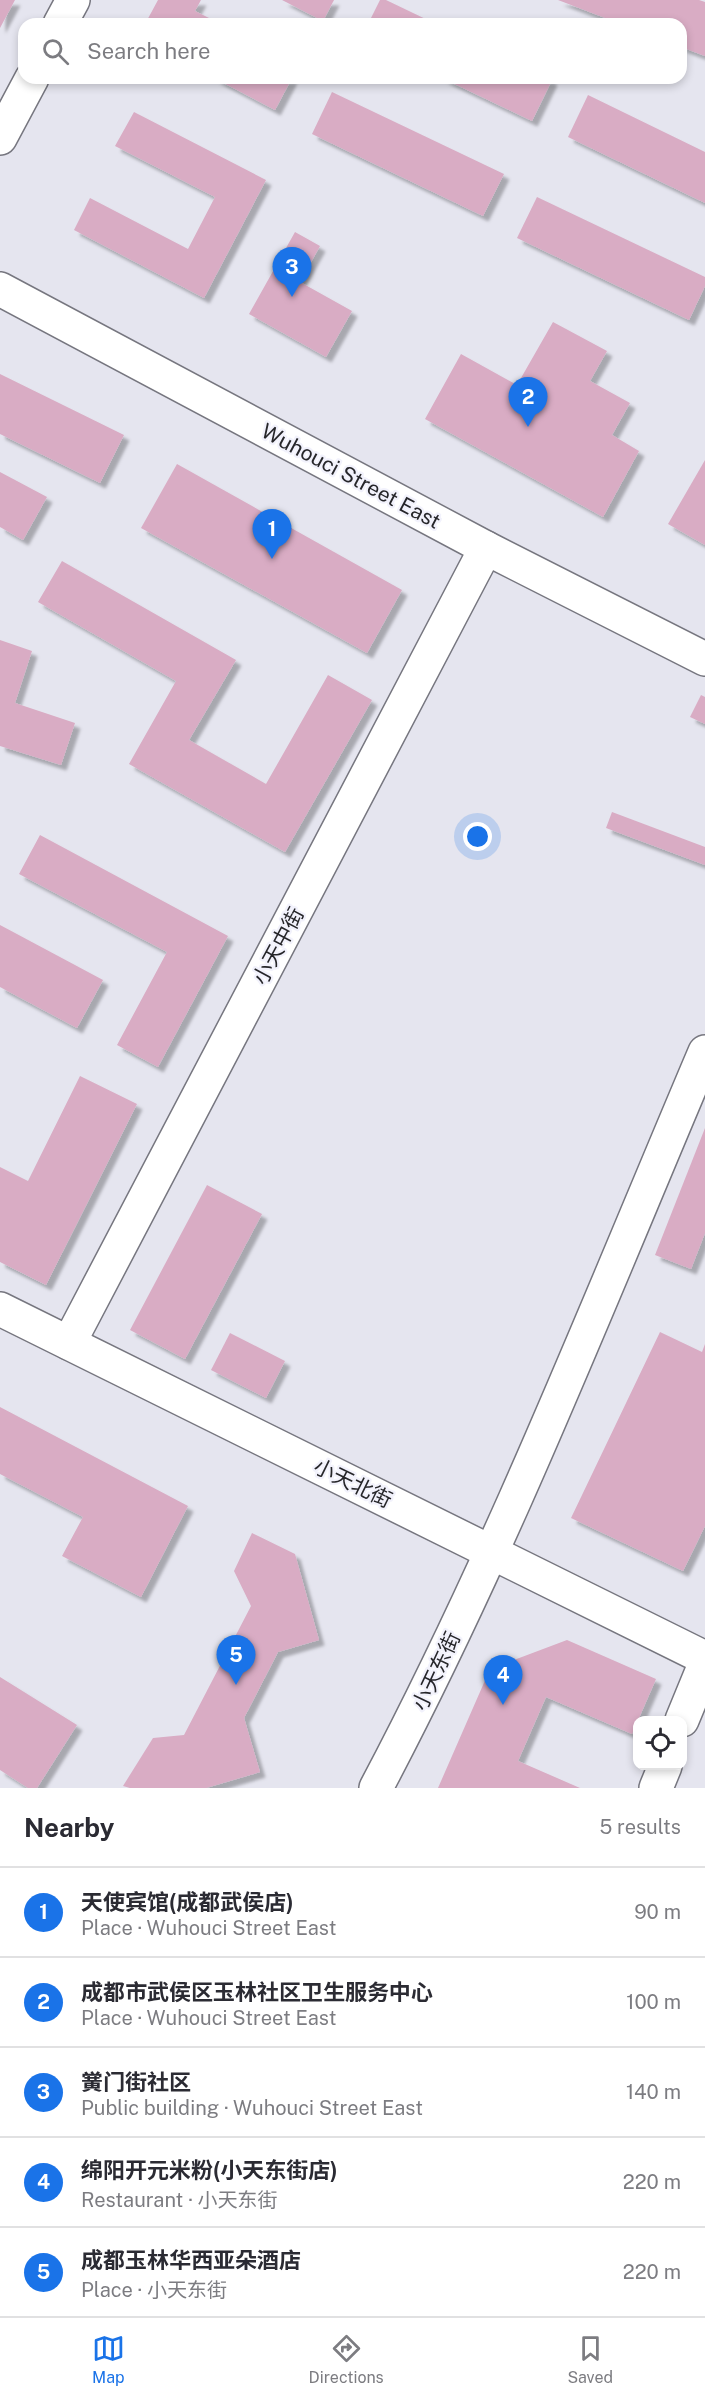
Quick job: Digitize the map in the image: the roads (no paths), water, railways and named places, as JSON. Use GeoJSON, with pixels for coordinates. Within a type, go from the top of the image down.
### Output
{"type":"FeatureCollection","features":[{"type":"Feature","properties":{"kind":"street"},"geometry":{"type":"LineString","coordinates":[[63,18],[73,0]]}},
{"type":"Feature","properties":{"kind":"street"},"geometry":{"type":"LineString","coordinates":[[0,138],[29,84]]}},
{"type":"Feature","properties":{"kind":"street","name":"Wuhouci Street East"},"geometry":{"type":"LineString","coordinates":[[0,289],[486,548],[705,659]]}},
{"type":"Feature","properties":{"kind":"street","name":"小天中街"},"geometry":{"type":"LineString","coordinates":[[69,1343],[486,548]]}},
{"type":"Feature","properties":{"kind":"street","name":"小天东街"},"geometry":{"type":"LineString","coordinates":[[376,1788],[413,1720],[492,1552],[705,1052]]}},
{"type":"Feature","properties":{"kind":"street","name":"小天北街"},"geometry":{"type":"LineString","coordinates":[[0,1309],[705,1658]]}},
{"type":"Feature","properties":{"kind":"street"},"geometry":{"type":"LineString","coordinates":[[684,1716],[705,1664]]}},
{"type":"Feature","properties":{"kind":"street"},"geometry":{"type":"LineString","coordinates":[[656,1788],[663,1770]]}},
{"type":"Feature","properties":{"kind":"place","name":"黉门街社区"},"geometry":{"type":"Point","coordinates":[292,297]}},
{"type":"Feature","properties":{"kind":"place","name":"成都市武侯区玉林社区卫生服务中心"},"geometry":{"type":"Point","coordinates":[528,427]}},
{"type":"Feature","properties":{"kind":"place","name":"天使宾馆(成都武侯店)"},"geometry":{"type":"Point","coordinates":[272,559]}},
{"type":"Feature","properties":{"kind":"place","name":"成都玉林华西亚朵酒店"},"geometry":{"type":"Point","coordinates":[236,1685]}},
{"type":"Feature","properties":{"kind":"place","name":"绵阳开元米粉(小天东街店)"},"geometry":{"type":"Point","coordinates":[503,1705]}}]}
